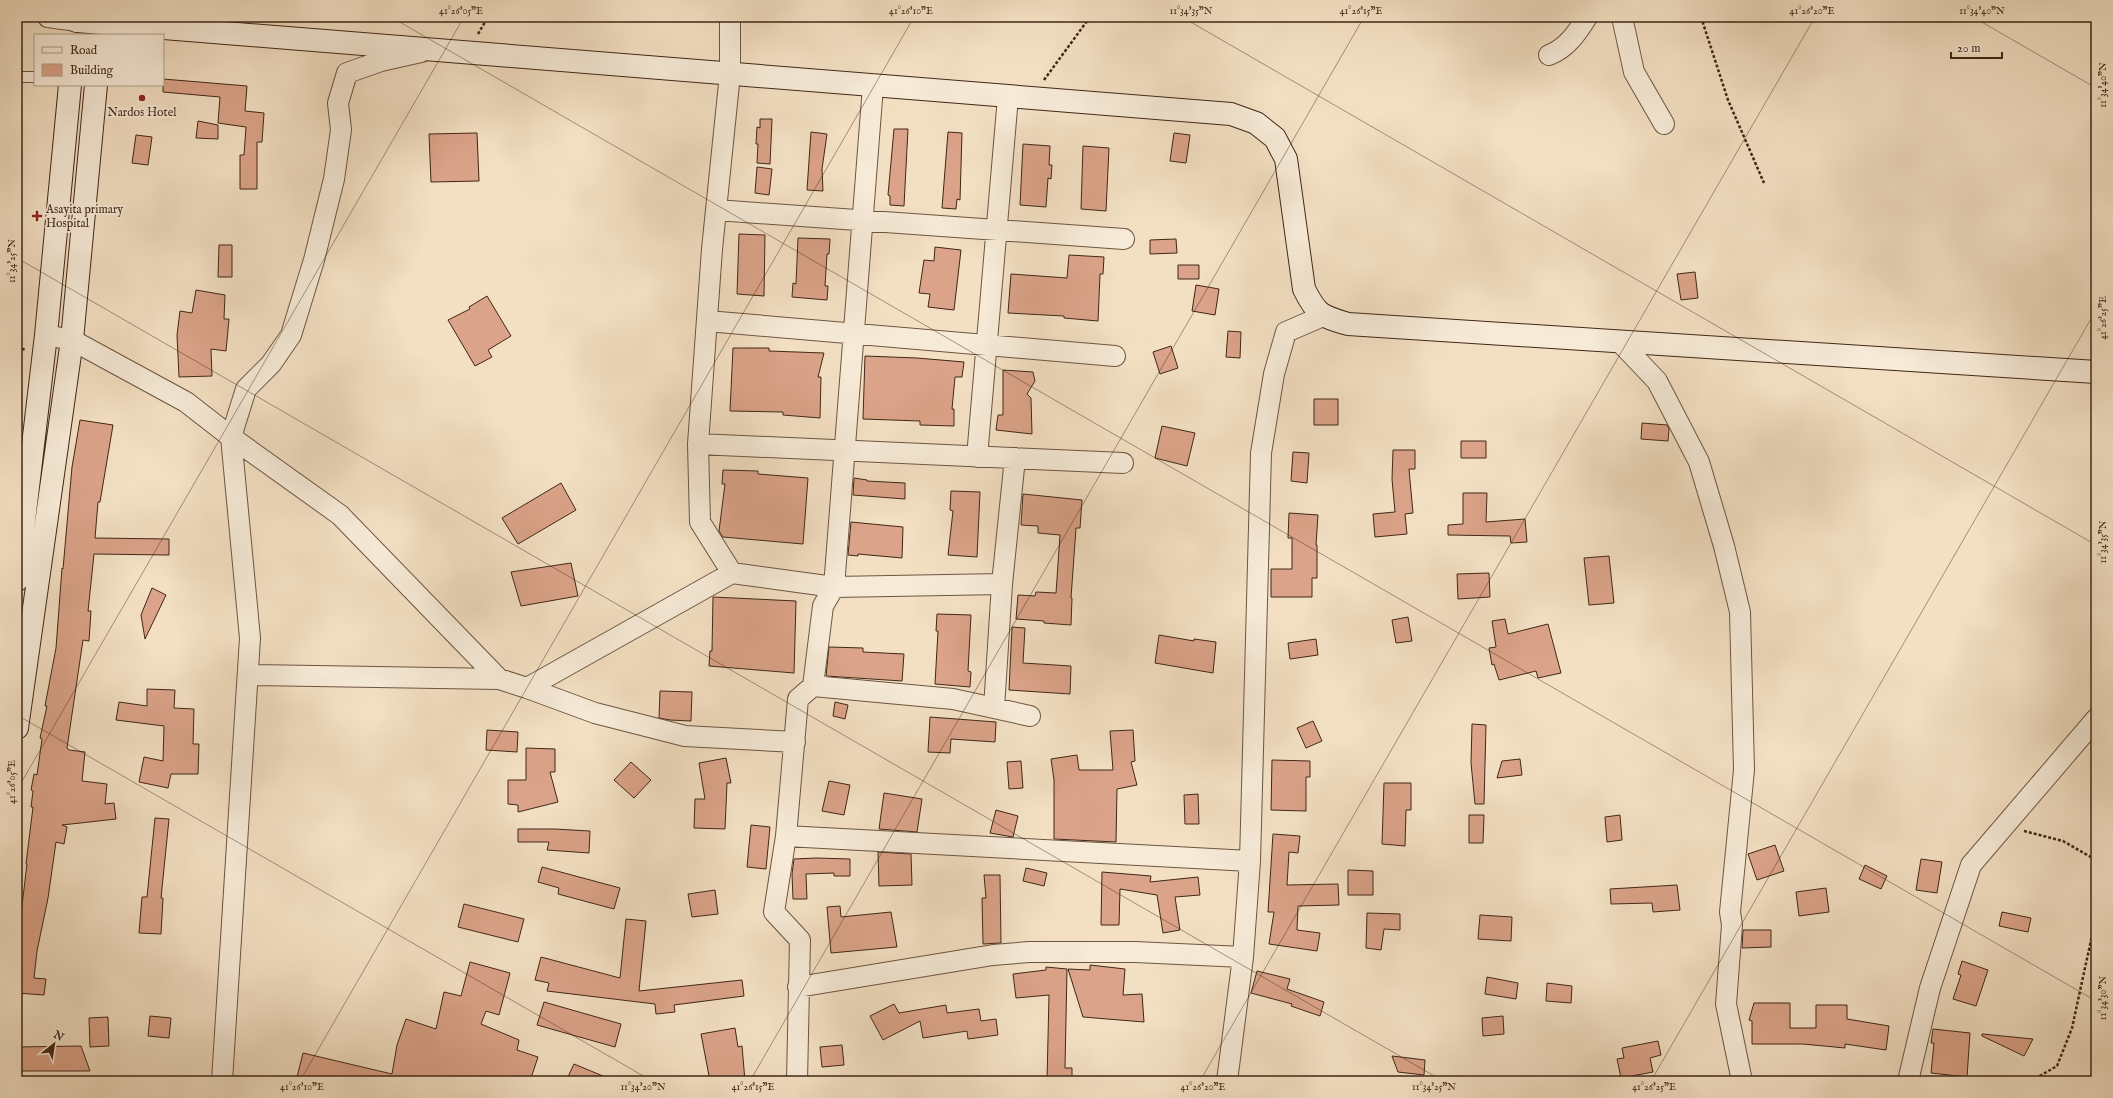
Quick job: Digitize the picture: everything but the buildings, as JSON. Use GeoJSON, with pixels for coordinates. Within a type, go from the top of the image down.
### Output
{"type":"FeatureCollection","features":[{"type":"Feature","properties":{"kind":"street"},"geometry":{"type":"LineString","coordinates":[[48,17],[77,24],[426,50],[1231,114],[1256,122],[1276,138],[1286,159],[1304,289],[1312,306],[1323,316],[1348,324],[2096,372]]}},
{"type":"Feature","properties":{"kind":"street"},"geometry":{"type":"LineString","coordinates":[[730,17],[730,74],[716,210],[698,444],[700,522],[732,573]]}},
{"type":"Feature","properties":{"kind":"street"},"geometry":{"type":"LineString","coordinates":[[1549,55],[1559,51],[1576,35],[1587,17]]}},
{"type":"Feature","properties":{"kind":"street"},"geometry":{"type":"LineString","coordinates":[[1622,17],[1634,72],[1664,124]]}},
{"type":"Feature","properties":{"kind":"street"},"geometry":{"type":"LineString","coordinates":[[222,1081],[250,638],[230,437],[246,389],[271,364],[291,334],[314,260],[334,179],[341,130],[338,102],[347,73],[380,61],[426,50]]}},
{"type":"Feature","properties":{"kind":"street"},"geometry":{"type":"LineString","coordinates":[[17,580],[46,335],[70,86]]}},
{"type":"Feature","properties":{"kind":"street"},"geometry":{"type":"LineString","coordinates":[[17,728],[72,340],[96,86]]}},
{"type":"Feature","properties":{"kind":"street"},"geometry":{"type":"LineString","coordinates":[[797,1081],[800,940],[774,912],[786,836],[798,699],[813,686],[823,606],[834,587],[873,86]]}},
{"type":"Feature","properties":{"kind":"street"},"geometry":{"type":"LineString","coordinates":[[977,457],[1008,97]]}},
{"type":"Feature","properties":{"kind":"street"},"geometry":{"type":"LineString","coordinates":[[716,210],[1124,239]]}},
{"type":"Feature","properties":{"kind":"street"},"geometry":{"type":"LineString","coordinates":[[1227,1081],[1243,957],[1250,861],[1261,453],[1274,374],[1286,332],[1323,316]]}},
{"type":"Feature","properties":{"kind":"street"},"geometry":{"type":"LineString","coordinates":[[707,321],[1115,356]]}},
{"type":"Feature","properties":{"kind":"street"},"geometry":{"type":"LineString","coordinates":[[46,335],[72,340],[186,402],[230,437],[340,515],[499,679]]}},
{"type":"Feature","properties":{"kind":"street"},"geometry":{"type":"LineString","coordinates":[[1619,341],[1657,381],[1699,462],[1724,546],[1740,612],[1744,770],[1730,912],[1732,925],[1726,1004],[1742,1081]]}},
{"type":"Feature","properties":{"kind":"street"},"geometry":{"type":"LineString","coordinates":[[698,444],[1123,463]]}},
{"type":"Feature","properties":{"kind":"street"},"geometry":{"type":"LineString","coordinates":[[994,708],[1002,584],[1015,458]]}},
{"type":"Feature","properties":{"kind":"street"},"geometry":{"type":"LineString","coordinates":[[527,688],[732,573],[834,587],[1002,584]]}},
{"type":"Feature","properties":{"kind":"street"},"geometry":{"type":"LineString","coordinates":[[248,675],[499,679],[595,713],[685,736],[795,742]]}},
{"type":"Feature","properties":{"kind":"street"},"geometry":{"type":"LineString","coordinates":[[813,686],[953,699],[1030,716]]}},
{"type":"Feature","properties":{"kind":"street"},"geometry":{"type":"LineString","coordinates":[[1908,1081],[1930,988],[1971,865],[2096,719]]}},
{"type":"Feature","properties":{"kind":"street"},"geometry":{"type":"LineString","coordinates":[[786,836],[1250,861]]}},
{"type":"Feature","properties":{"kind":"street"},"geometry":{"type":"LineString","coordinates":[[798,987],[993,955],[1029,952],[1136,952],[1243,957]]}},
{"type":"Feature","properties":{"kind":"lane"},"geometry":{"type":"LineString","coordinates":[[17,77],[34,77]]}},
{"type":"Feature","properties":{"kind":"path"},"geometry":{"type":"LineString","coordinates":[[1030,98],[1090,17]]}},
{"type":"Feature","properties":{"kind":"path"},"geometry":{"type":"LineString","coordinates":[[1701,17],[1728,100],[1750,154],[1764,183]]}},
{"type":"Feature","properties":{"kind":"path"},"geometry":{"type":"LineString","coordinates":[[2004,826],[2063,841],[2096,860]]}},
{"type":"Feature","properties":{"kind":"path"},"geometry":{"type":"LineString","coordinates":[[2031,1081],[2057,1066],[2072,1028],[2093,931],[2096,926]]}},
{"type":"Feature","properties":{"kind":"place","name":"Nardos Hotel"},"geometry":{"type":"Point","coordinates":[142,98]}},
{"type":"Feature","properties":{"kind":"place","name":"Asayita primary Hospital"},"geometry":{"type":"Point","coordinates":[37,216]}}]}
